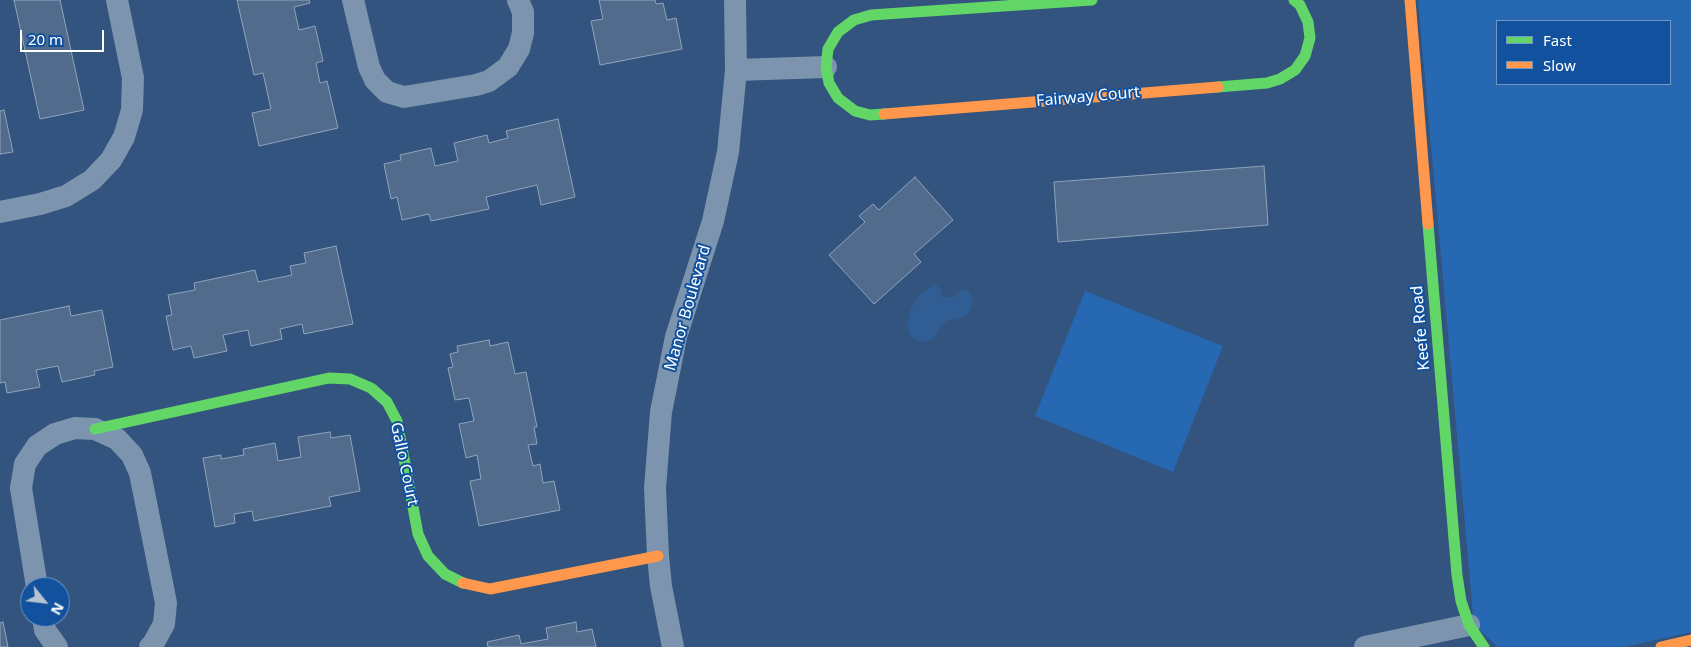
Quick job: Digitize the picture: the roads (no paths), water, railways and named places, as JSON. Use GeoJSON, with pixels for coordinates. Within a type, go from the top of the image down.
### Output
{"type":"FeatureCollection","features":[{"type":"Feature","properties":{"kind":"street"},"geometry":{"type":"LineString","coordinates":[[0,212],[40,204],[66,196],[92,180],[111,160],[124,137],[132,110],[133,78],[117,0]]}},
{"type":"Feature","properties":{"kind":"street"},"geometry":{"type":"LineString","coordinates":[[354,0],[369,67],[375,80],[387,92],[404,97],[476,85],[489,80],[508,66],[519,49],[523,33],[523,12],[518,0]]}},
{"type":"Feature","properties":{"kind":"street","name":"Manor Boulevard"},"geometry":{"type":"LineString","coordinates":[[673,647],[661,586],[658,556],[655,488],[661,412],[676,337],[713,221],[728,152],[736,70],[735,0]]}},
{"type":"Feature","properties":{"kind":"street"},"geometry":{"type":"LineString","coordinates":[[736,70],[826,67],[828,49],[838,32],[854,20],[871,16],[1092,0]]}},
{"type":"Feature","properties":{"kind":"street","name":"Fairway Court"},"geometry":{"type":"LineString","coordinates":[[826,67],[829,83],[838,98],[856,110],[870,115],[1267,82],[1280,79],[1295,70],[1306,56],[1310,38],[1308,22],[1300,5],[1294,0]]}},
{"type":"Feature","properties":{"kind":"street","name":"Keefe Road"},"geometry":{"type":"LineString","coordinates":[[1410,0],[1457,574],[1461,601],[1469,625],[1484,647]]}},
{"type":"Feature","properties":{"kind":"street","name":"Gallo Court"},"geometry":{"type":"LineString","coordinates":[[35,577],[21,488],[25,464],[37,446],[55,434],[74,428],[95,429],[329,378],[350,379],[371,388],[387,402],[397,421],[418,534],[428,556],[445,574],[466,585],[490,589],[658,556]]}},
{"type":"Feature","properties":{"kind":"street","name":"Gallo Court"},"geometry":{"type":"LineString","coordinates":[[95,429],[117,439],[132,455],[140,473],[166,603],[164,624],[154,644],[150,647]]}},
{"type":"Feature","properties":{"kind":"street"},"geometry":{"type":"LineString","coordinates":[[1365,647],[1469,625]]}},
{"type":"Feature","properties":{"kind":"street"},"geometry":{"type":"LineString","coordinates":[[45,627],[56,647]]}},
{"type":"Feature","properties":{"kind":"street"},"geometry":{"type":"LineString","coordinates":[[1661,647],[1691,640]]}}]}
